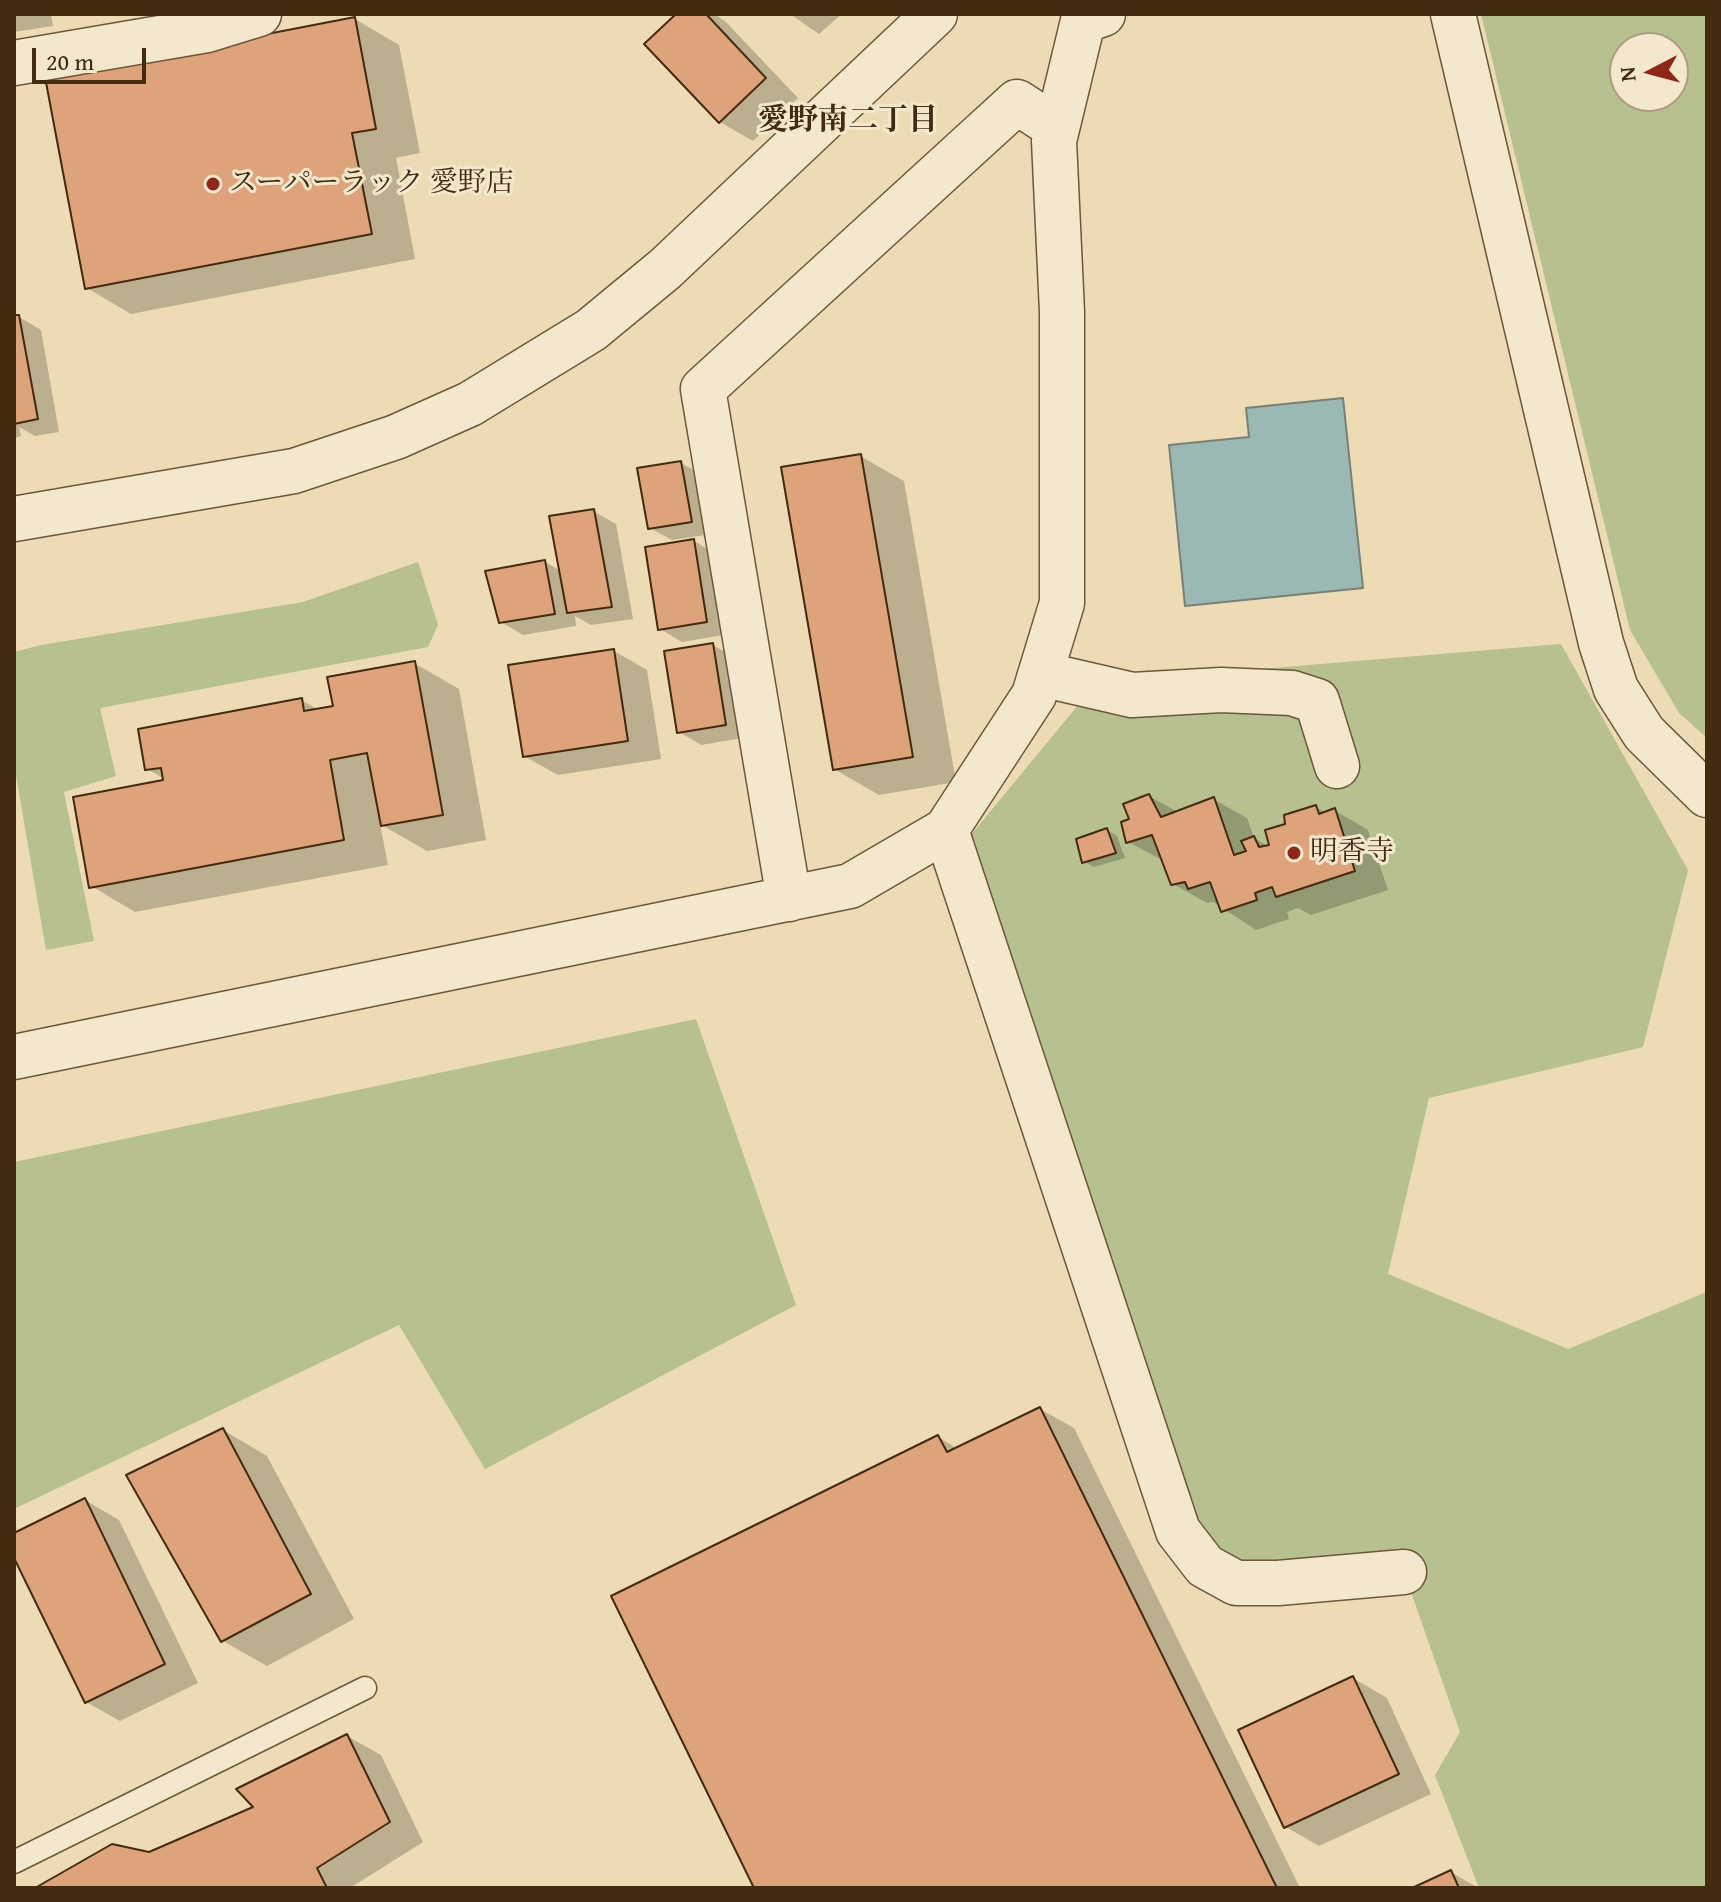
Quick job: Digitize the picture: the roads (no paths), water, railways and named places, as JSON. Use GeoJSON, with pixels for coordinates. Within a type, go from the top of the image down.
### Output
{"type":"FeatureCollection","features":[{"type":"Feature","properties":{"kind":"street"},"geometry":{"type":"LineString","coordinates":[[14,63],[132,28],[207,30],[259,14]]}},
{"type":"Feature","properties":{"kind":"street"},"geometry":{"type":"LineString","coordinates":[[14,519],[294,471],[396,437],[470,404],[591,330],[665,269],[935,14]]}},
{"type":"Feature","properties":{"kind":"street"},"geometry":{"type":"LineString","coordinates":[[14,1057],[850,886],[946,830],[1034,695],[1062,603],[1062,312],[1054,141],[1083,21],[1103,14]]}},
{"type":"Feature","properties":{"kind":"street"},"geometry":{"type":"LineString","coordinates":[[1453,14],[1605,654],[1616,689],[1644,733],[1707,795]]}},
{"type":"Feature","properties":{"kind":"street"},"geometry":{"type":"LineString","coordinates":[[789,899],[703,389],[1017,102],[1057,128]]}},
{"type":"Feature","properties":{"kind":"street"},"geometry":{"type":"LineString","coordinates":[[1041,674],[1132,695],[1221,690],[1292,693],[1317,701],[1337,766]]}},
{"type":"Feature","properties":{"kind":"street"},"geometry":{"type":"LineString","coordinates":[[946,830],[1178,1531],[1205,1566],[1236,1583],[1278,1583],[1404,1572]]}},
{"type":"Feature","properties":{"kind":"lane"},"geometry":{"type":"LineString","coordinates":[[14,1862],[365,1688]]}},
{"type":"Feature","properties":{"kind":"water"},"geometry":{"type":"Polygon","coordinates":[[[1343,398],[1363,588],[1185,606],[1169,445],[1249,437],[1246,408],[1343,398]]]}},
{"type":"Feature","properties":{"kind":"place","name":"スーパーラック 愛野店"},"geometry":{"type":"Point","coordinates":[213,184]}},
{"type":"Feature","properties":{"kind":"place","name":"明香寺"},"geometry":{"type":"Point","coordinates":[1294,853]}},
{"type":"Feature","properties":{"kind":"district","name":"愛野南二丁目"},"geometry":{"type":"Point","coordinates":[848,121]}}]}
